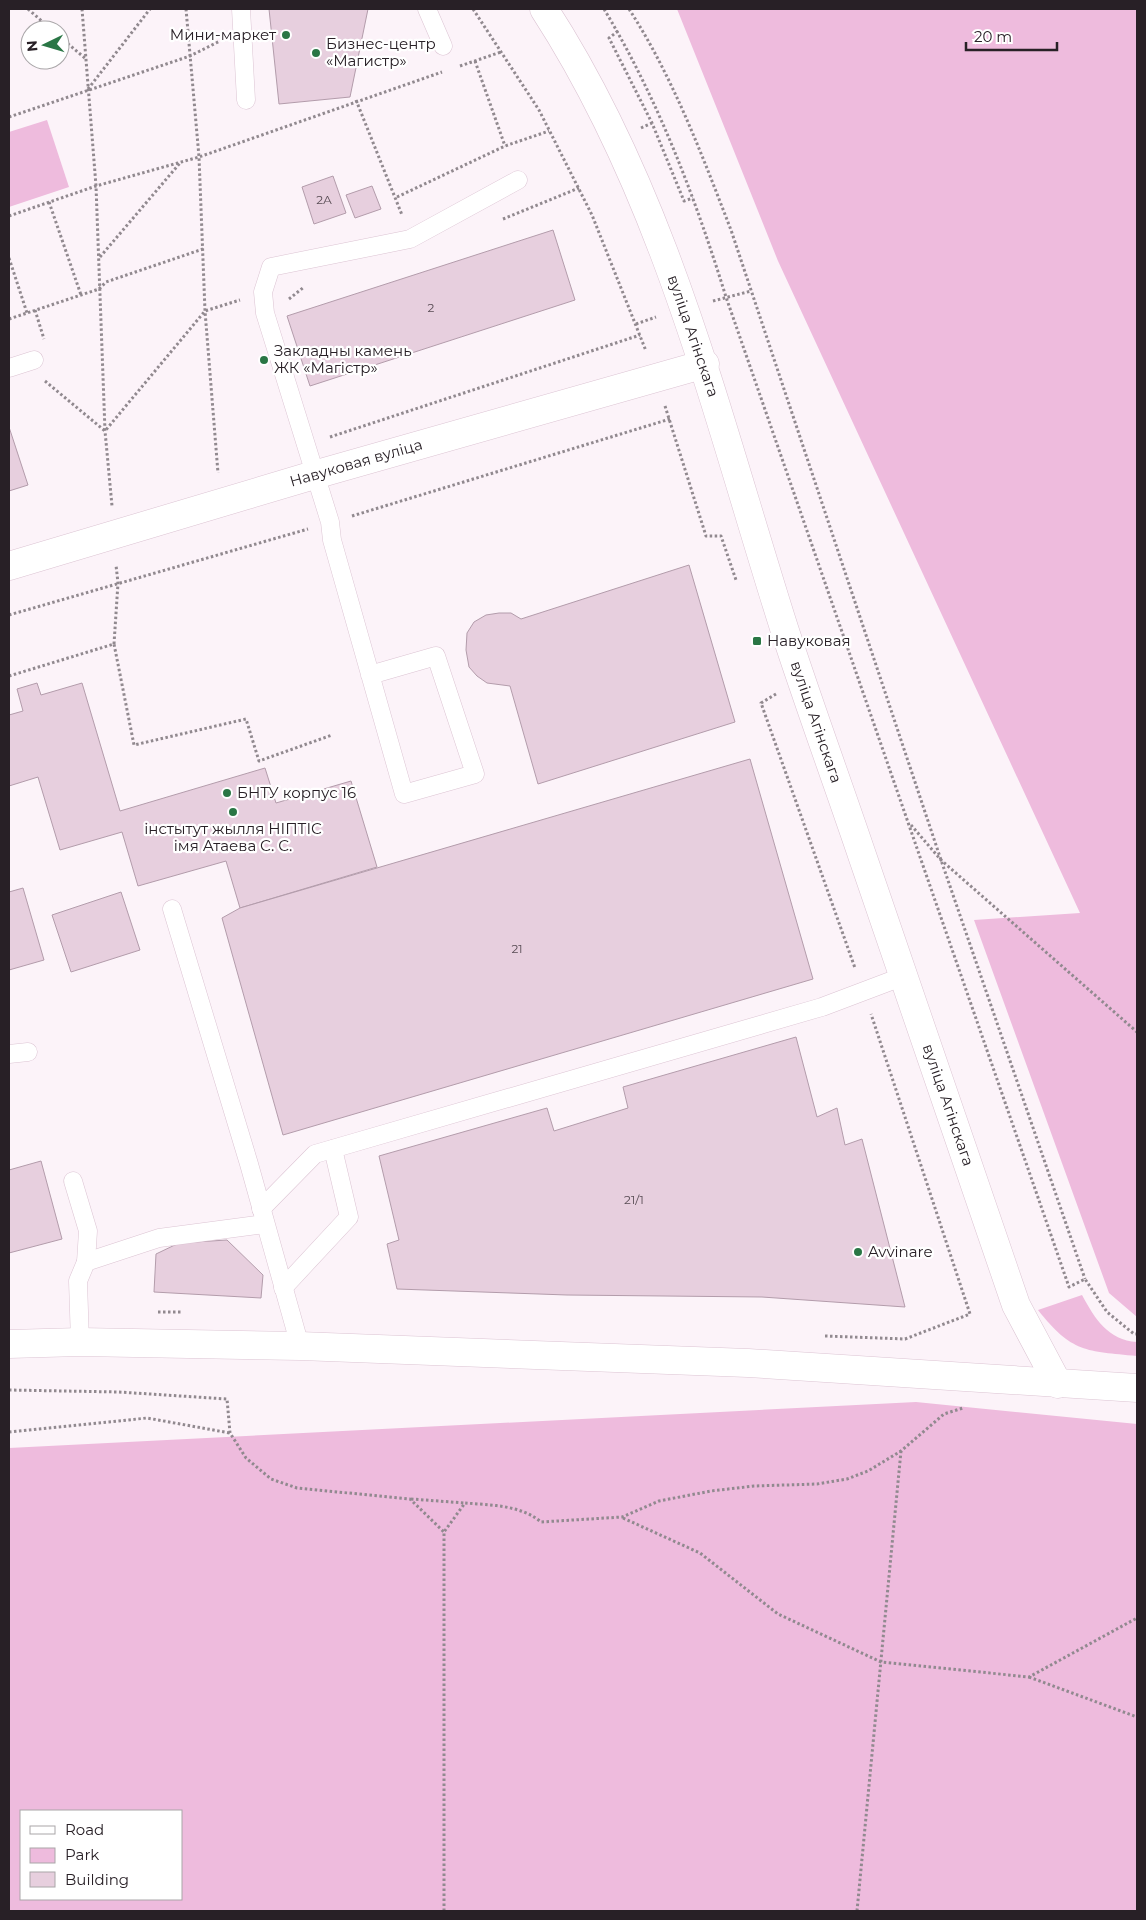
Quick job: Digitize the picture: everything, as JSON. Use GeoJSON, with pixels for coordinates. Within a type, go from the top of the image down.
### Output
{"type":"FeatureCollection","features":[{"type":"Feature","properties":{"kind":"street","name":"вуліца Агінскага"},"geometry":{"type":"LineString","coordinates":[[544,9],[583,74],[617,139],[661,244],[704,364],[785,631],[1016,1305],[1058,1384]]}},
{"type":"Feature","properties":{"kind":"street","name":"Навуковая вуліца"},"geometry":{"type":"LineString","coordinates":[[9,566],[113,523],[314,474],[704,364]]}},
{"type":"Feature","properties":{"kind":"street"},"geometry":{"type":"LineString","coordinates":[[9,1344],[80,1342],[300,1346],[748,1363],[1137,1388]]}},
{"type":"Feature","properties":{"kind":"lane"},"geometry":{"type":"LineString","coordinates":[[241,9],[246,100]]}},
{"type":"Feature","properties":{"kind":"lane"},"geometry":{"type":"LineString","coordinates":[[427,9],[443,46]]}},
{"type":"Feature","properties":{"kind":"lane"},"geometry":{"type":"LineString","coordinates":[[370,675],[436,656],[475,774],[404,794],[370,675],[332,540],[330,522],[265,313],[263,292],[271,267],[410,239],[518,180]]}},
{"type":"Feature","properties":{"kind":"lane"},"geometry":{"type":"LineString","coordinates":[[9,368],[37,368]]}},
{"type":"Feature","properties":{"kind":"lane"},"geometry":{"type":"LineString","coordinates":[[172,909],[300,1346]]}},
{"type":"Feature","properties":{"kind":"lane"},"geometry":{"type":"LineString","coordinates":[[86,1262],[159,1238],[263,1216],[315,1154],[822,1007],[904,976]]}},
{"type":"Feature","properties":{"kind":"lane"},"geometry":{"type":"LineString","coordinates":[[9,1054],[28,1052]]}},
{"type":"Feature","properties":{"kind":"lane"},"geometry":{"type":"LineString","coordinates":[[283,1288],[349,1217],[333,1149]]}},
{"type":"Feature","properties":{"kind":"lane"},"geometry":{"type":"LineString","coordinates":[[72,1181],[88,1231],[86,1262],[78,1281],[80,1342]]}},
{"type":"Feature","properties":{"kind":"path"},"geometry":{"type":"LineString","coordinates":[[28,9],[41,20]]}},
{"type":"Feature","properties":{"kind":"path"},"geometry":{"type":"LineString","coordinates":[[82,9],[96,186],[106,431],[118,583],[114,644],[134,745],[246,719],[259,761],[332,735]]}},
{"type":"Feature","properties":{"kind":"path"},"geometry":{"type":"LineString","coordinates":[[88,90],[150,9]]}},
{"type":"Feature","properties":{"kind":"path"},"geometry":{"type":"LineString","coordinates":[[186,9],[199,156],[205,311],[219,478]]}},
{"type":"Feature","properties":{"kind":"path"},"geometry":{"type":"LineString","coordinates":[[473,9],[539,110],[579,188],[592,215],[656,378]]}},
{"type":"Feature","properties":{"kind":"path"},"geometry":{"type":"LineString","coordinates":[[604,9],[618,31],[660,114],[692,198],[910,823],[1069,1287],[1085,1279]]}},
{"type":"Feature","properties":{"kind":"path"},"geometry":{"type":"LineString","coordinates":[[629,9],[662,67],[704,160],[731,230],[941,860],[1085,1279],[1107,1312],[1134,1334],[1137,1334]]}},
{"type":"Feature","properties":{"kind":"path"},"geometry":{"type":"LineString","coordinates":[[9,116],[190,56],[242,30]]}},
{"type":"Feature","properties":{"kind":"path"},"geometry":{"type":"LineString","coordinates":[[618,31],[609,38],[652,123],[684,201],[692,198]]}},
{"type":"Feature","properties":{"kind":"path"},"geometry":{"type":"LineString","coordinates":[[70,45],[86,59]]}},
{"type":"Feature","properties":{"kind":"path"},"geometry":{"type":"LineString","coordinates":[[457,67],[502,52]]}},
{"type":"Feature","properties":{"kind":"path"},"geometry":{"type":"LineString","coordinates":[[475,61],[505,146]]}},
{"type":"Feature","properties":{"kind":"path"},"geometry":{"type":"LineString","coordinates":[[9,216],[96,186],[182,162],[356,100],[448,70]]}},
{"type":"Feature","properties":{"kind":"path"},"geometry":{"type":"LineString","coordinates":[[356,100],[397,197],[410,239]]}},
{"type":"Feature","properties":{"kind":"path"},"geometry":{"type":"LineString","coordinates":[[397,197],[505,146],[549,131]]}},
{"type":"Feature","properties":{"kind":"path"},"geometry":{"type":"LineString","coordinates":[[100,258],[182,162]]}},
{"type":"Feature","properties":{"kind":"path"},"geometry":{"type":"LineString","coordinates":[[496,222],[579,188]]}},
{"type":"Feature","properties":{"kind":"path"},"geometry":{"type":"LineString","coordinates":[[49,202],[81,295]]}},
{"type":"Feature","properties":{"kind":"path"},"geometry":{"type":"LineString","coordinates":[[9,319],[99,289],[106,282],[203,249]]}},
{"type":"Feature","properties":{"kind":"path"},"geometry":{"type":"LineString","coordinates":[[9,258],[27,312]]}},
{"type":"Feature","properties":{"kind":"path"},"geometry":{"type":"LineString","coordinates":[[106,431],[205,311],[263,292],[288,299],[302,288],[312,285]]}},
{"type":"Feature","properties":{"kind":"path"},"geometry":{"type":"LineString","coordinates":[[37,368],[106,431]]}},
{"type":"Feature","properties":{"kind":"path"},"geometry":{"type":"LineString","coordinates":[[670,419],[706,536],[721,536]]}},
{"type":"Feature","properties":{"kind":"path"},"geometry":{"type":"LineString","coordinates":[[9,676],[114,644]]}},
{"type":"Feature","properties":{"kind":"path"},"geometry":{"type":"LineString","coordinates":[[761,703],[776,695]]}},
{"type":"Feature","properties":{"kind":"path"},"geometry":{"type":"LineString","coordinates":[[910,823],[941,860],[1137,1032]]}},
{"type":"Feature","properties":{"kind":"path"},"geometry":{"type":"LineString","coordinates":[[9,1390],[119,1392],[227,1399],[230,1433],[246,1458],[271,1479],[297,1488],[465,1503],[517,1510],[534,1516],[541,1522],[622,1518],[659,1501],[711,1491],[754,1486],[817,1484],[847,1480],[868,1471],[901,1451],[944,1414],[969,1406]]}},
{"type":"Feature","properties":{"kind":"path"},"geometry":{"type":"LineString","coordinates":[[9,1432],[147,1418],[230,1433]]}},
{"type":"Feature","properties":{"kind":"path"},"geometry":{"type":"LineString","coordinates":[[857,1911],[901,1451]]}},
{"type":"Feature","properties":{"kind":"path"},"geometry":{"type":"LineString","coordinates":[[410,1499],[444,1532]]}},
{"type":"Feature","properties":{"kind":"path"},"geometry":{"type":"LineString","coordinates":[[444,1911],[444,1532],[465,1503]]}},
{"type":"Feature","properties":{"kind":"path"},"geometry":{"type":"LineString","coordinates":[[622,1518],[700,1552],[778,1614],[881,1662],[1029,1677],[1137,1717]]}},
{"type":"Feature","properties":{"kind":"path"},"geometry":{"type":"LineString","coordinates":[[1029,1677],[1137,1618]]}},
{"type":"Feature","properties":{"kind":"green space"},"geometry":{"type":"Polygon","coordinates":[[[677,9],[1137,9],[1137,1317],[1109,1293],[974,920],[1080,913],[778,261],[677,9]]]}},
{"type":"Feature","properties":{"kind":"green space"},"geometry":{"type":"Polygon","coordinates":[[[47,120],[69,187],[9,207],[9,132],[47,120]]]}},
{"type":"Feature","properties":{"kind":"green space"},"geometry":{"type":"Polygon","coordinates":[[[1082,1295],[1097,1320],[1110,1333],[1137,1342],[1137,1356],[1092,1351],[1081,1347],[1061,1335],[1038,1310],[1082,1295]]]}},
{"type":"Feature","properties":{"kind":"green space"},"geometry":{"type":"Polygon","coordinates":[[[916,1402],[1137,1424],[1137,1911],[9,1911],[9,1448],[916,1402]]]}},
{"type":"Feature","properties":{"kind":"building","name":"Бизнес-центр «Магистр»"},"geometry":{"type":"Polygon","coordinates":[[[269,9],[368,9],[350,97],[279,104],[269,9]]]}},
{"type":"Feature","properties":{"kind":"building"},"geometry":{"type":"Polygon","coordinates":[[[333,176],[346,213],[314,224],[302,187],[333,176]]]}},
{"type":"Feature","properties":{"kind":"building"},"geometry":{"type":"Polygon","coordinates":[[[372,186],[381,209],[355,218],[346,195],[372,186]]]}},
{"type":"Feature","properties":{"kind":"building"},"geometry":{"type":"Polygon","coordinates":[[[553,230],[575,300],[310,386],[287,316],[553,230]]]}},
{"type":"Feature","properties":{"kind":"building"},"geometry":{"type":"Polygon","coordinates":[[[9,427],[28,485],[9,491],[9,427]]]}},
{"type":"Feature","properties":{"kind":"building"},"geometry":{"type":"Polygon","coordinates":[[[689,565],[735,722],[538,784],[510,686],[487,683],[469,667],[466,650],[467,633],[474,622],[486,615],[499,613],[511,613],[521,619],[689,565]]]}},
{"type":"Feature","properties":{"kind":"building","name":"БНТУ корпус 16"},"geometry":{"type":"Polygon","coordinates":[[[37,683],[41,695],[82,683],[120,811],[265,768],[276,803],[351,781],[377,867],[240,908],[226,861],[138,886],[122,832],[60,850],[38,777],[9,786],[9,715],[23,711],[17,689],[37,683]]]}},
{"type":"Feature","properties":{"kind":"building"},"geometry":{"type":"Polygon","coordinates":[[[750,759],[813,979],[283,1135],[222,918],[240,908],[750,759]]]}},
{"type":"Feature","properties":{"kind":"building"},"geometry":{"type":"Polygon","coordinates":[[[23,888],[44,960],[9,970],[9,892],[23,888]]]}},
{"type":"Feature","properties":{"kind":"building"},"geometry":{"type":"Polygon","coordinates":[[[121,892],[140,950],[71,972],[52,915],[121,892]]]}},
{"type":"Feature","properties":{"kind":"building"},"geometry":{"type":"Polygon","coordinates":[[[796,1037],[817,1117],[837,1108],[845,1145],[862,1139],[905,1307],[762,1297],[567,1295],[397,1289],[387,1244],[399,1240],[379,1156],[547,1108],[554,1131],[628,1108],[623,1087],[796,1037]]]}},
{"type":"Feature","properties":{"kind":"building"},"geometry":{"type":"Polygon","coordinates":[[[41,1161],[62,1239],[9,1253],[9,1170],[41,1161]]]}},
{"type":"Feature","properties":{"kind":"building"},"geometry":{"type":"Polygon","coordinates":[[[227,1240],[263,1275],[261,1298],[154,1292],[156,1254],[179,1243],[227,1240]]]}},
{"type":"Feature","properties":{"kind":"place","name":"Мини-маркет"},"geometry":{"type":"Point","coordinates":[286,35]}},
{"type":"Feature","properties":{"kind":"place","name":"Бизнес-центр «Магистр»"},"geometry":{"type":"Point","coordinates":[316,53]}},
{"type":"Feature","properties":{"kind":"place","name":"Закладны камень ЖК «Магістр»"},"geometry":{"type":"Point","coordinates":[264,360]}},
{"type":"Feature","properties":{"kind":"place","name":"Навуковая"},"geometry":{"type":"Point","coordinates":[757,641]}},
{"type":"Feature","properties":{"kind":"place","name":"БНТУ корпус 16"},"geometry":{"type":"Point","coordinates":[227,793]}},
{"type":"Feature","properties":{"kind":"place","name":"інстытут жылля НІПТІС імя Атаева С. С."},"geometry":{"type":"Point","coordinates":[233,812]}},
{"type":"Feature","properties":{"kind":"place","name":"Avvinare"},"geometry":{"type":"Point","coordinates":[858,1252]}}]}
